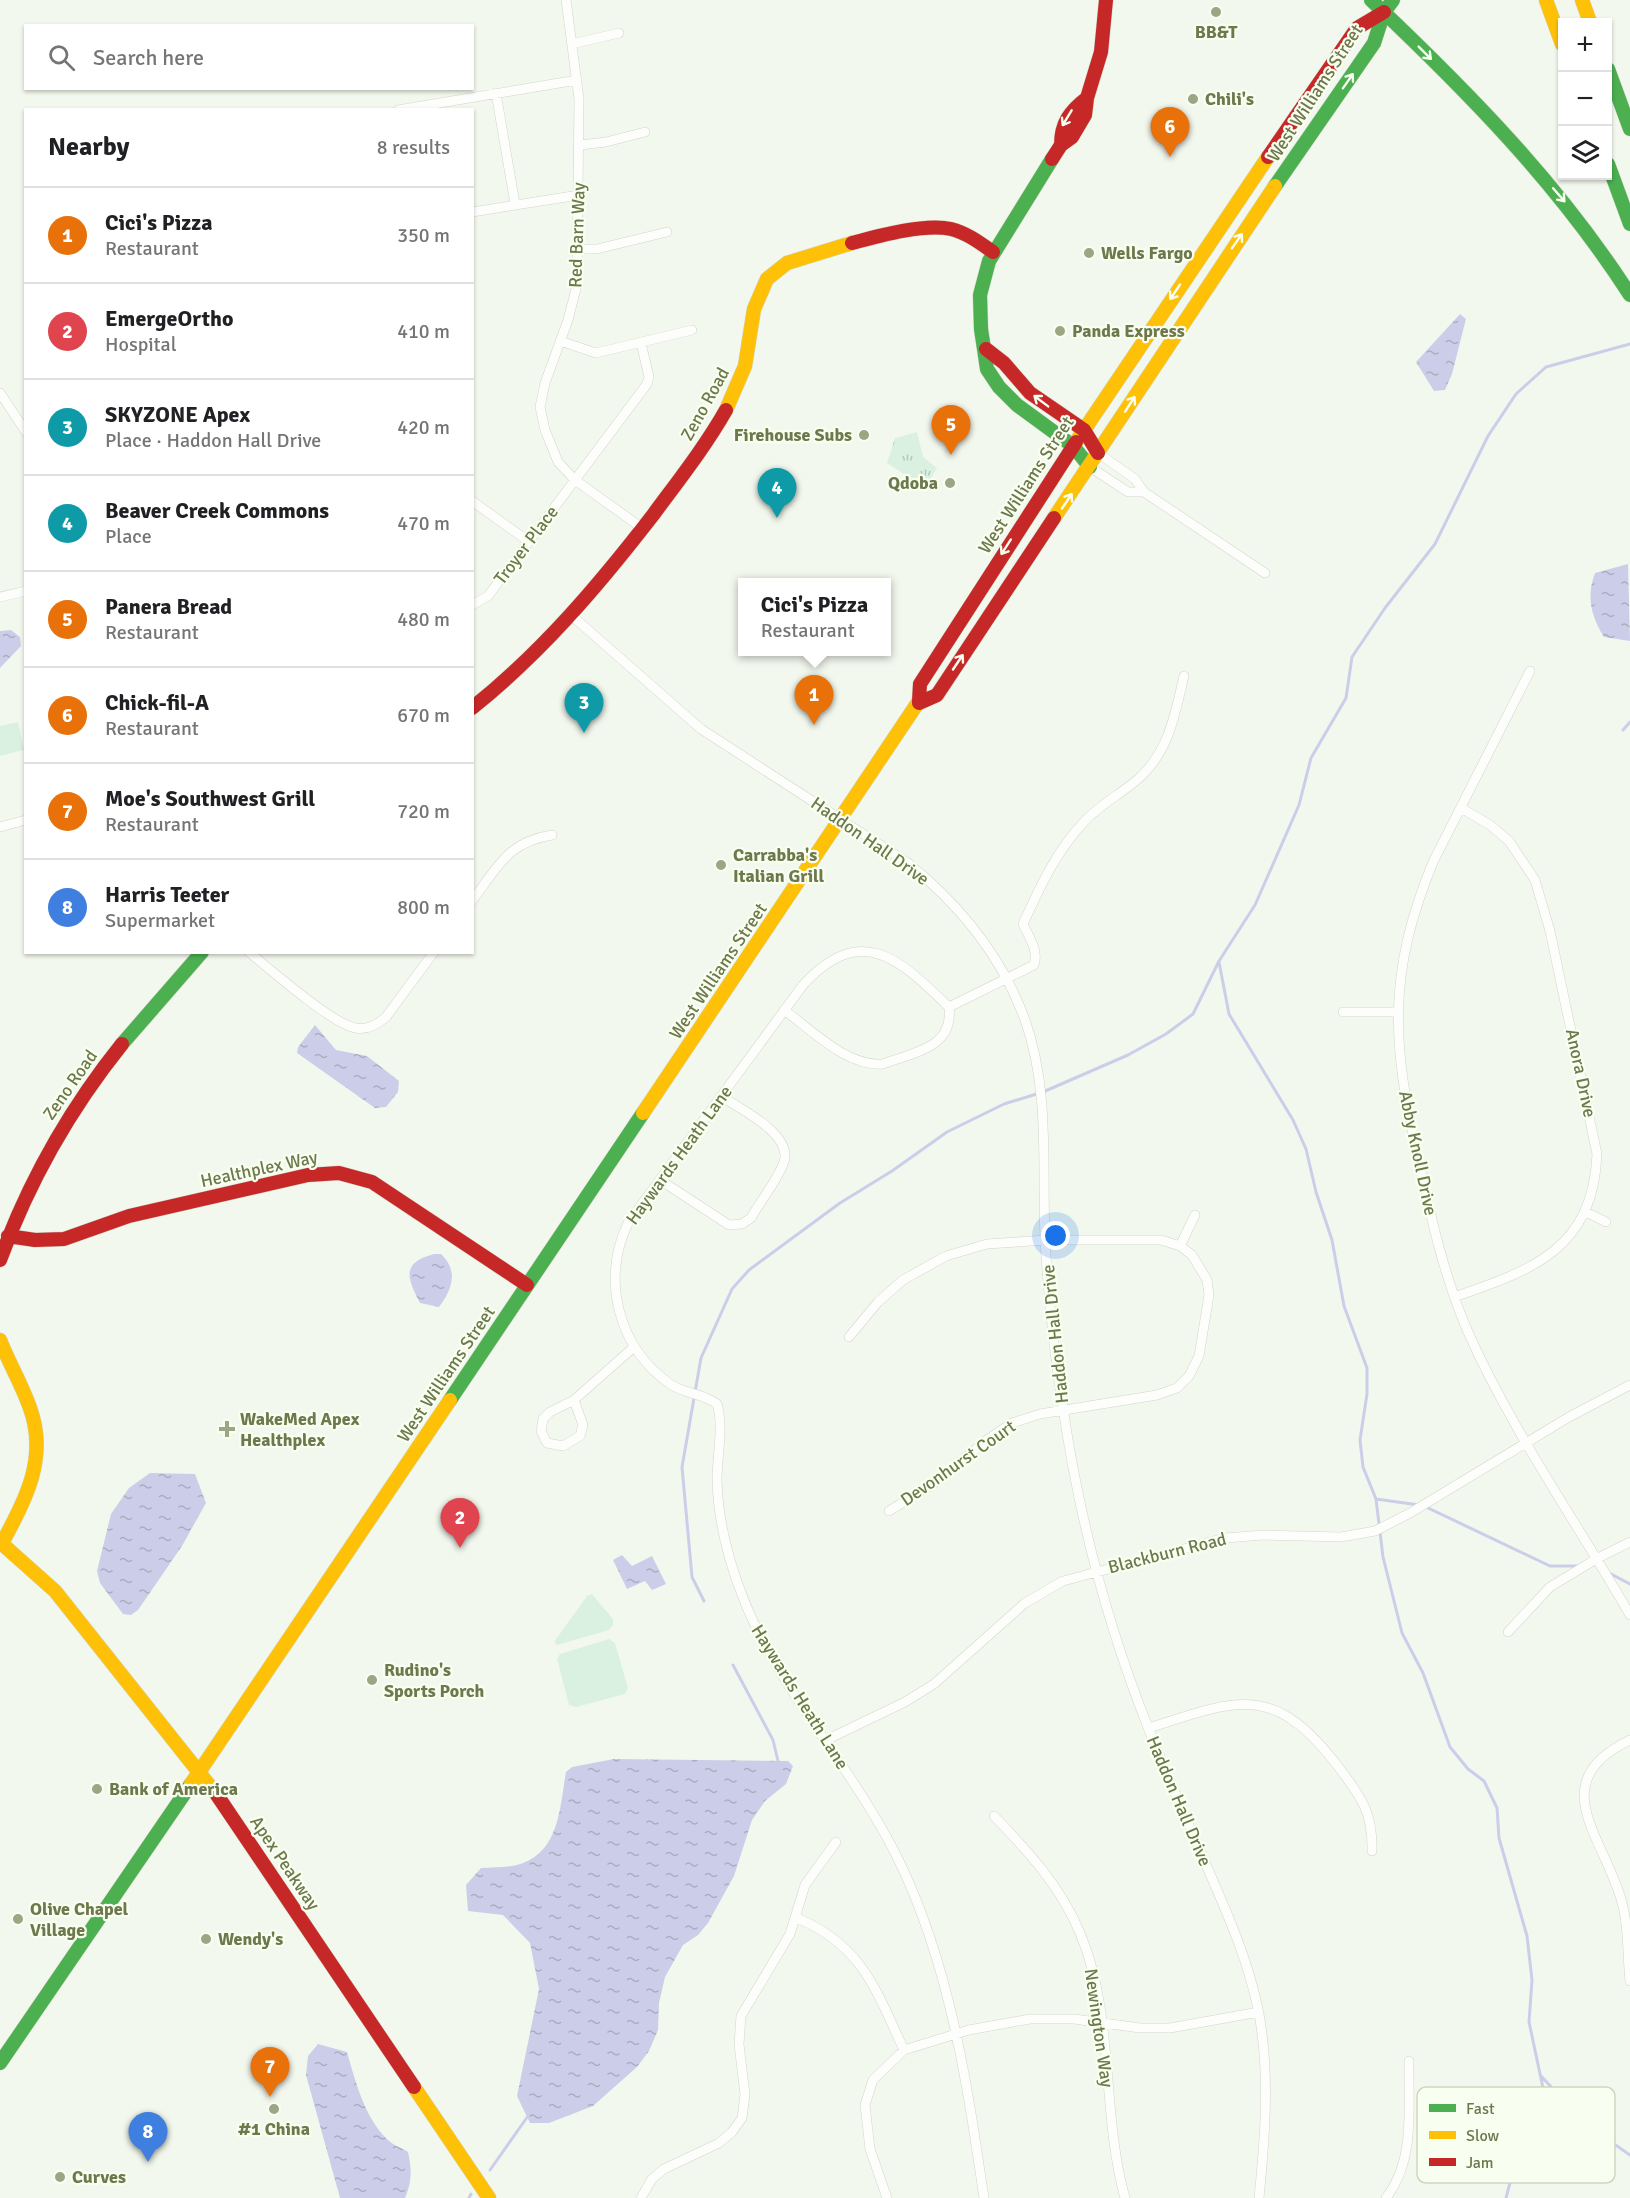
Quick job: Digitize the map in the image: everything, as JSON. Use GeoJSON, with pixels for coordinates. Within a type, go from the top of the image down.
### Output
{"type":"FeatureCollection","features":[{"type":"Feature","properties":{"kind":"main road"},"geometry":{"type":"LineString","coordinates":[[1090,467],[1073,446],[1008,397],[987,369],[986,349],[981,329],[980,296],[984,274],[993,252],[1061,145],[1072,137],[1085,115],[1087,98],[1101,52],[1106,0]]}},
{"type":"Feature","properties":{"kind":"main road"},"geometry":{"type":"LineString","coordinates":[[1371,0],[1472,100],[1545,180],[1606,255],[1630,295]]}},
{"type":"Feature","properties":{"kind":"main road"},"geometry":{"type":"LineString","coordinates":[[1384,12],[1393,0]]}},
{"type":"Feature","properties":{"kind":"main road"},"geometry":{"type":"LineString","coordinates":[[1546,0],[1558,31]]}},
{"type":"Feature","properties":{"kind":"main road"},"geometry":{"type":"LineString","coordinates":[[1581,0],[1588,18]]}},
{"type":"Feature","properties":{"kind":"main road","name":"West Williams Street"},"geometry":{"type":"LineString","coordinates":[[919,704],[920,684],[1204,248],[1357,27],[1384,12]]}},
{"type":"Feature","properties":{"kind":"main road","name":"West Williams Street"},"geometry":{"type":"LineString","coordinates":[[0,2063],[919,704],[936,695],[1090,467],[1230,252],[1374,43],[1384,12]]}},
{"type":"Feature","properties":{"kind":"main road"},"geometry":{"type":"LineString","coordinates":[[1609,72],[1630,129]]}},
{"type":"Feature","properties":{"kind":"main road"},"geometry":{"type":"LineString","coordinates":[[1612,175],[1630,224]]}},
{"type":"Feature","properties":{"kind":"main road","name":"Zeno Road"},"geometry":{"type":"LineString","coordinates":[[474,706],[525,666],[642,528],[701,450],[731,401],[746,365],[751,318],[756,297],[775,270],[803,255],[930,228],[959,231],[993,252]]}},
{"type":"Feature","properties":{"kind":"main road"},"geometry":{"type":"LineString","coordinates":[[986,349],[1004,363],[1030,393],[1084,430],[1098,453]]}},
{"type":"Feature","properties":{"kind":"main road","name":"Zeno Road"},"geometry":{"type":"LineString","coordinates":[[0,1260],[8,1236],[40,1164],[66,1121],[126,1038],[200,954]]}},
{"type":"Feature","properties":{"kind":"main road","name":"Healthplex Way"},"geometry":{"type":"LineString","coordinates":[[8,1236],[35,1240],[64,1239],[129,1216],[308,1175],[339,1173],[358,1177],[386,1190],[527,1285]]}},
{"type":"Feature","properties":{"kind":"main road"},"geometry":{"type":"LineString","coordinates":[[0,1340],[34,1420],[37,1438],[33,1483],[23,1507],[1,1543]]}},
{"type":"Feature","properties":{"kind":"main road","name":"Apex Peakway"},"geometry":{"type":"LineString","coordinates":[[1,1543],[55,1591],[200,1770],[489,2198]]}},
{"type":"Feature","properties":{"kind":"street","name":"Red Barn Way"},"geometry":{"type":"LineString","coordinates":[[566,0],[577,80],[580,145],[578,249],[574,301],[544,383],[540,407],[550,445],[558,462],[575,480],[642,528]]}},
{"type":"Feature","properties":{"kind":"street"},"geometry":{"type":"LineString","coordinates":[[572,44],[619,33]]}},
{"type":"Feature","properties":{"kind":"street"},"geometry":{"type":"LineString","coordinates":[[410,108],[577,80]]}},
{"type":"Feature","properties":{"kind":"street"},"geometry":{"type":"LineString","coordinates":[[496,93],[515,204]]}},
{"type":"Feature","properties":{"kind":"street"},"geometry":{"type":"LineString","coordinates":[[580,145],[606,142],[645,132]]}},
{"type":"Feature","properties":{"kind":"street"},"geometry":{"type":"LineString","coordinates":[[474,212],[579,195]]}},
{"type":"Feature","properties":{"kind":"street"},"geometry":{"type":"LineString","coordinates":[[578,249],[597,249],[667,232]]}},
{"type":"Feature","properties":{"kind":"street"},"geometry":{"type":"LineString","coordinates":[[560,341],[596,353],[692,330]]}},
{"type":"Feature","properties":{"kind":"street","name":"Troyer Place"},"geometry":{"type":"LineString","coordinates":[[474,604],[488,596],[646,384],[649,377],[641,344]]}},
{"type":"Feature","properties":{"kind":"street"},"geometry":{"type":"LineString","coordinates":[[0,393],[24,429]]}},
{"type":"Feature","properties":{"kind":"street"},"geometry":{"type":"LineString","coordinates":[[1098,453],[1135,479],[1144,492],[1265,573]]}},
{"type":"Feature","properties":{"kind":"street"},"geometry":{"type":"LineString","coordinates":[[1090,467],[1128,492],[1144,492]]}},
{"type":"Feature","properties":{"kind":"street"},"geometry":{"type":"LineString","coordinates":[[474,502],[528,541]]}},
{"type":"Feature","properties":{"kind":"street"},"geometry":{"type":"LineString","coordinates":[[0,597],[24,591]]}},
{"type":"Feature","properties":{"kind":"street","name":"Haddon Hall Drive"},"geometry":{"type":"LineString","coordinates":[[570,615],[702,729],[908,863],[957,906],[988,945],[1025,1020],[1042,1101],[1046,1240],[1063,1410],[1097,1570],[1114,1629],[1149,1728],[1238,1938],[1259,2012],[1265,2080],[1259,2198]]}},
{"type":"Feature","properties":{"kind":"street","name":"Abby Knoll Drive"},"geometry":{"type":"LineString","coordinates":[[1530,670],[1433,862],[1411,922],[1400,979],[1397,1012],[1399,1056],[1407,1105],[1435,1234],[1454,1297],[1488,1374],[1526,1443],[1598,1558],[1630,1615]]}},
{"type":"Feature","properties":{"kind":"street"},"geometry":{"type":"LineString","coordinates":[[784,1010],[861,1063],[883,1064],[940,1040],[949,1030],[949,1007],[1034,965],[1036,958],[1034,949],[1023,924],[1044,877],[1084,821],[1139,778],[1162,749],[1171,728],[1184,676]]}},
{"type":"Feature","properties":{"kind":"street","name":"Anora Drive"},"geometry":{"type":"LineString","coordinates":[[1454,1297],[1536,1264],[1564,1243],[1586,1212],[1596,1170],[1595,1136],[1541,896],[1528,866],[1509,841],[1490,825],[1461,808]]}},
{"type":"Feature","properties":{"kind":"street"},"geometry":{"type":"LineString","coordinates":[[0,827],[24,821]]}},
{"type":"Feature","properties":{"kind":"street"},"geometry":{"type":"LineString","coordinates":[[474,899],[517,846],[532,839],[552,835]]}},
{"type":"Feature","properties":{"kind":"street","name":"Haywards Heath Lane"},"geometry":{"type":"LineString","coordinates":[[949,1007],[907,967],[888,956],[866,952],[844,955],[824,964],[802,985],[628,1223],[615,1259],[614,1277],[617,1306],[634,1347],[655,1372],[671,1385],[717,1404],[719,1505],[735,1576],[764,1645],[877,1820],[918,1902],[942,1975],[956,2034],[984,2198]]}},
{"type":"Feature","properties":{"kind":"street"},"geometry":{"type":"LineString","coordinates":[[252,954],[339,1021],[359,1029],[375,1025],[386,1017],[433,954]]}},
{"type":"Feature","properties":{"kind":"street"},"geometry":{"type":"LineString","coordinates":[[1343,1012],[1397,1012]]}},
{"type":"Feature","properties":{"kind":"street"},"geometry":{"type":"LineString","coordinates":[[660,1180],[729,1225],[742,1224],[751,1218],[784,1161],[783,1143],[774,1133],[721,1096]]}},
{"type":"Feature","properties":{"kind":"street"},"geometry":{"type":"LineString","coordinates":[[1586,1212],[1605,1222]]}},
{"type":"Feature","properties":{"kind":"street"},"geometry":{"type":"LineString","coordinates":[[849,1337],[891,1290],[932,1263],[976,1246],[1046,1240],[1161,1239],[1180,1246],[1195,1215]]}},
{"type":"Feature","properties":{"kind":"street","name":"Devonhurst Court"},"geometry":{"type":"LineString","coordinates":[[889,1510],[933,1484],[1001,1429],[1024,1419],[1063,1410],[1157,1395],[1177,1389],[1189,1376],[1199,1356],[1209,1294],[1202,1268],[1192,1255],[1180,1246]]}},
{"type":"Feature","properties":{"kind":"street"},"geometry":{"type":"LineString","coordinates":[[574,1400],[583,1425],[580,1436],[563,1446],[547,1443],[541,1431],[543,1419],[550,1412],[574,1400],[634,1347]]}},
{"type":"Feature","properties":{"kind":"street","name":"Blackburn Road"},"geometry":{"type":"LineString","coordinates":[[826,1740],[905,1702],[934,1684],[1035,1596],[1063,1581],[1097,1570],[1225,1538],[1263,1535],[1341,1537],[1375,1531],[1410,1513],[1569,1417],[1630,1385]]}},
{"type":"Feature","properties":{"kind":"street"},"geometry":{"type":"LineString","coordinates":[[1508,1632],[1550,1587],[1630,1542]]}},
{"type":"Feature","properties":{"kind":"street"},"geometry":{"type":"LineString","coordinates":[[1149,1728],[1222,1705],[1260,1705],[1284,1714],[1317,1739],[1363,1803],[1373,1826],[1372,1851]]}},
{"type":"Feature","properties":{"kind":"street"},"geometry":{"type":"LineString","coordinates":[[1630,1740],[1610,1750],[1595,1762],[1586,1779],[1582,1798],[1587,1816],[1622,1901],[1630,1981]]}},
{"type":"Feature","properties":{"kind":"street","name":"Newington Way"},"geometry":{"type":"LineString","coordinates":[[994,1816],[1041,1868],[1072,1915],[1089,1959],[1101,2023],[1113,2140],[1125,2198]]}},
{"type":"Feature","properties":{"kind":"street"},"geometry":{"type":"LineString","coordinates":[[641,2198],[652,2179],[664,2169],[719,2143],[742,2118],[745,2095],[739,2044],[741,2016],[783,1948],[797,1918],[805,1885],[836,1842]]}},
{"type":"Feature","properties":{"kind":"street"},"geometry":{"type":"LineString","coordinates":[[797,1918],[829,1934],[861,1964],[871,1979],[904,2050]]}},
{"type":"Feature","properties":{"kind":"street"},"geometry":{"type":"LineString","coordinates":[[887,2198],[870,2150],[865,2105],[873,2080],[904,2050],[969,2030],[1030,2019],[1101,2023],[1140,2028],[1170,2028],[1259,2012]]}},
{"type":"Feature","properties":{"kind":"street"},"geometry":{"type":"LineString","coordinates":[[1386,2198],[1402,2174],[1407,2153],[1409,2061]]}},
{"type":"Feature","properties":{"kind":"green space"},"geometry":{"type":"Polygon","coordinates":[[[917,432],[923,457],[937,468],[925,488],[887,463],[895,438],[917,432]]]}},
{"type":"Feature","properties":{"kind":"green space"},"geometry":{"type":"Polygon","coordinates":[[[18,722],[24,750],[0,756],[0,726],[18,722]]]}},
{"type":"Feature","properties":{"kind":"green space"},"geometry":{"type":"Polygon","coordinates":[[[592,1594],[613,1619],[613,1625],[609,1630],[557,1645],[554,1642],[587,1596],[592,1594]]]}},
{"type":"Feature","properties":{"kind":"green space"},"geometry":{"type":"Polygon","coordinates":[[[609,1639],[615,1643],[628,1688],[625,1694],[576,1707],[569,1705],[557,1659],[560,1654],[609,1639]]]}},
{"type":"Feature","properties":{"kind":"water"},"geometry":{"type":"Polygon","coordinates":[[[1460,314],[1466,319],[1452,374],[1445,390],[1434,391],[1416,362],[1460,314]]]}},
{"type":"Feature","properties":{"kind":"water"},"geometry":{"type":"Polygon","coordinates":[[[1628,564],[1630,641],[1604,637],[1593,614],[1590,598],[1595,573],[1628,564]]]}},
{"type":"Feature","properties":{"kind":"water"},"geometry":{"type":"Polygon","coordinates":[[[11,630],[20,637],[21,646],[0,668],[0,631],[11,630]]]}},
{"type":"Feature","properties":{"kind":"water"},"geometry":{"type":"Polygon","coordinates":[[[315,1025],[336,1050],[367,1056],[399,1081],[398,1092],[386,1107],[375,1108],[297,1053],[298,1047],[315,1025]]]}},
{"type":"Feature","properties":{"kind":"water"},"geometry":{"type":"Polygon","coordinates":[[[434,1254],[441,1254],[447,1260],[452,1274],[450,1287],[439,1307],[420,1303],[410,1278],[412,1266],[416,1262],[434,1254]]]}},
{"type":"Feature","properties":{"kind":"water"},"geometry":{"type":"Polygon","coordinates":[[[150,1473],[195,1474],[206,1503],[182,1546],[138,1610],[131,1615],[123,1614],[100,1583],[97,1571],[111,1514],[129,1488],[150,1473]]]}},
{"type":"Feature","properties":{"kind":"water"},"geometry":{"type":"Polygon","coordinates":[[[622,1555],[632,1566],[652,1556],[666,1584],[652,1590],[645,1581],[627,1589],[613,1560],[622,1555]]]}},
{"type":"Feature","properties":{"kind":"water"},"geometry":{"type":"Polygon","coordinates":[[[614,1759],[788,1761],[793,1766],[786,1784],[765,1801],[752,1820],[734,1876],[708,1923],[698,1935],[683,1945],[665,1977],[659,2003],[658,2030],[649,2051],[637,2067],[593,2106],[549,2123],[530,2123],[517,2096],[539,1989],[530,1943],[503,1915],[468,1911],[466,1885],[481,1868],[513,1866],[535,1856],[544,1848],[556,1825],[566,1772],[572,1767],[614,1759]]]}},
{"type":"Feature","properties":{"kind":"water"},"geometry":{"type":"Polygon","coordinates":[[[318,2044],[347,2052],[362,2099],[373,2121],[388,2140],[408,2152],[411,2175],[405,2198],[340,2198],[306,2075],[308,2056],[318,2044]]]}},
{"type":"Feature","properties":{"kind":"waterway"},"geometry":{"type":"LineString","coordinates":[[704,1601],[692,1577],[682,1467],[701,1358],[732,1289],[749,1270],[840,1203],[892,1171],[947,1132],[1004,1104],[1043,1092],[1128,1055],[1166,1034],[1193,1014],[1219,961],[1255,905],[1299,805],[1311,758],[1346,698],[1352,657],[1385,608],[1435,544],[1488,436],[1516,394],[1546,367],[1630,344]]}},
{"type":"Feature","properties":{"kind":"waterway"},"geometry":{"type":"LineString","coordinates":[[1623,730],[1630,722]]}},
{"type":"Feature","properties":{"kind":"waterway"},"geometry":{"type":"LineString","coordinates":[[1219,962],[1229,1014],[1293,1120],[1306,1149],[1316,1192],[1332,1240],[1344,1306],[1367,1368],[1367,1394],[1360,1440],[1363,1467],[1376,1499],[1383,1557],[1402,1633],[1423,1673],[1450,1747],[1468,1769],[1484,1781],[1497,1808],[1499,1838],[1527,1936],[1532,1980],[1529,2022],[1543,2087]]}},
{"type":"Feature","properties":{"kind":"waterway"},"geometry":{"type":"LineString","coordinates":[[1376,1499],[1419,1505]]}},
{"type":"Feature","properties":{"kind":"waterway"},"geometry":{"type":"LineString","coordinates":[[1426,1507],[1550,1566],[1579,1566]]}},
{"type":"Feature","properties":{"kind":"waterway"},"geometry":{"type":"LineString","coordinates":[[1609,1573],[1630,1584]]}},
{"type":"Feature","properties":{"kind":"waterway"},"geometry":{"type":"LineString","coordinates":[[733,1665],[773,1740],[778,1761],[774,1765]]}},
{"type":"Feature","properties":{"kind":"waterway"},"geometry":{"type":"LineString","coordinates":[[1540,2075],[1551,2087]]}},
{"type":"Feature","properties":{"kind":"waterway"},"geometry":{"type":"LineString","coordinates":[[490,2170],[528,2116]]}},
{"type":"Feature","properties":{"kind":"waterway"},"geometry":{"type":"LineString","coordinates":[[1615,2145],[1630,2155]]}},
{"type":"Feature","properties":{"kind":"waterway"},"geometry":{"type":"LineString","coordinates":[[1506,2198],[1510,2183]]}},
{"type":"Feature","properties":{"kind":"waterway"},"geometry":{"type":"LineString","coordinates":[[469,2198],[471,2194]]}},
{"type":"Feature","properties":{"kind":"traffic: fast"},"geometry":{"type":"LineString","coordinates":[[1371,0],[1442,69],[1542,176],[1573,214],[1630,295]]}},
{"type":"Feature","properties":{"kind":"traffic: fast"},"geometry":{"type":"LineString","coordinates":[[1275,186],[1374,43],[1384,12],[1393,0]]}},
{"type":"Feature","properties":{"kind":"traffic: fast"},"geometry":{"type":"LineString","coordinates":[[1609,72],[1630,129]]}},
{"type":"Feature","properties":{"kind":"traffic: fast"},"geometry":{"type":"LineString","coordinates":[[1052,159],[989,261],[980,295],[981,329],[987,369],[999,387],[1017,405],[1073,446],[1090,467]]}},
{"type":"Feature","properties":{"kind":"traffic: fast"},"geometry":{"type":"LineString","coordinates":[[1612,175],[1630,224]]}},
{"type":"Feature","properties":{"kind":"traffic: fast"},"geometry":{"type":"LineString","coordinates":[[122,1044],[200,954]]}},
{"type":"Feature","properties":{"kind":"traffic: fast"},"geometry":{"type":"LineString","coordinates":[[450,1400],[643,1113]]}},
{"type":"Feature","properties":{"kind":"traffic: fast"},"geometry":{"type":"LineString","coordinates":[[0,2063],[191,1784]]}},
{"type":"Feature","properties":{"kind":"traffic: slow"},"geometry":{"type":"LineString","coordinates":[[1546,0],[1558,33]]}},
{"type":"Feature","properties":{"kind":"traffic: slow"},"geometry":{"type":"LineString","coordinates":[[1582,0],[1589,18]]}},
{"type":"Feature","properties":{"kind":"traffic: slow"},"geometry":{"type":"LineString","coordinates":[[1076,442],[1268,157]]}},
{"type":"Feature","properties":{"kind":"traffic: slow"},"geometry":{"type":"LineString","coordinates":[[1054,518],[1275,186]]}},
{"type":"Feature","properties":{"kind":"traffic: slow"},"geometry":{"type":"LineString","coordinates":[[726,410],[745,366],[754,309],[767,279],[787,263],[852,243]]}},
{"type":"Feature","properties":{"kind":"traffic: slow"},"geometry":{"type":"LineString","coordinates":[[643,1113],[919,701]]}},
{"type":"Feature","properties":{"kind":"traffic: slow"},"geometry":{"type":"LineString","coordinates":[[0,1340],[30,1408],[37,1444],[32,1478],[19,1511],[2,1543]]}},
{"type":"Feature","properties":{"kind":"traffic: slow"},"geometry":{"type":"LineString","coordinates":[[191,1784],[450,1400]]}},
{"type":"Feature","properties":{"kind":"traffic: slow"},"geometry":{"type":"LineString","coordinates":[[0,1542],[55,1591],[217,1795]]}},
{"type":"Feature","properties":{"kind":"traffic: slow"},"geometry":{"type":"LineString","coordinates":[[414,2087],[489,2198]]}},
{"type":"Feature","properties":{"kind":"traffic: jam"},"geometry":{"type":"LineString","coordinates":[[1052,159],[1061,145],[1072,137],[1085,115],[1087,98],[1101,52],[1106,0]]}},
{"type":"Feature","properties":{"kind":"traffic: jam"},"geometry":{"type":"LineString","coordinates":[[1268,157],[1357,28],[1384,12]]}},
{"type":"Feature","properties":{"kind":"traffic: jam"},"geometry":{"type":"LineString","coordinates":[[1061,145],[1061,137],[1068,118],[1087,98]]}},
{"type":"Feature","properties":{"kind":"traffic: jam"},"geometry":{"type":"LineString","coordinates":[[852,243],[902,231],[940,228],[962,233],[993,252]]}},
{"type":"Feature","properties":{"kind":"traffic: jam"},"geometry":{"type":"LineString","coordinates":[[986,349],[1004,363],[1030,393],[1084,430],[1098,453]]}},
{"type":"Feature","properties":{"kind":"traffic: jam"},"geometry":{"type":"LineString","coordinates":[[474,706],[546,641],[590,593],[653,515],[700,451],[726,410]]}},
{"type":"Feature","properties":{"kind":"traffic: jam"},"geometry":{"type":"LineString","coordinates":[[919,701],[920,684],[1076,442]]}},
{"type":"Feature","properties":{"kind":"traffic: jam"},"geometry":{"type":"LineString","coordinates":[[919,703],[937,695],[1054,518]]}},
{"type":"Feature","properties":{"kind":"traffic: jam"},"geometry":{"type":"LineString","coordinates":[[0,1260],[24,1202],[52,1147],[85,1094],[122,1044]]}},
{"type":"Feature","properties":{"kind":"traffic: jam"},"geometry":{"type":"LineString","coordinates":[[8,1236],[35,1240],[64,1239],[129,1216],[308,1175],[339,1173],[372,1182],[527,1285]]}},
{"type":"Feature","properties":{"kind":"traffic: jam"},"geometry":{"type":"LineString","coordinates":[[217,1795],[414,2087]]}},
{"type":"Feature","properties":{"kind":"place","name":"BB&T"},"geometry":{"type":"Point","coordinates":[1216,12]}},
{"type":"Feature","properties":{"kind":"place","name":"Chili's"},"geometry":{"type":"Point","coordinates":[1193,99]}},
{"type":"Feature","properties":{"kind":"place","name":"Chick-fil-A"},"geometry":{"type":"Point","coordinates":[1170,157]}},
{"type":"Feature","properties":{"kind":"place","name":"Wells Fargo"},"geometry":{"type":"Point","coordinates":[1089,253]}},
{"type":"Feature","properties":{"kind":"place","name":"Panda Express"},"geometry":{"type":"Point","coordinates":[1060,331]}},
{"type":"Feature","properties":{"kind":"place","name":"Firehouse Subs"},"geometry":{"type":"Point","coordinates":[864,435]}},
{"type":"Feature","properties":{"kind":"place","name":"Panera Bread"},"geometry":{"type":"Point","coordinates":[951,455]}},
{"type":"Feature","properties":{"kind":"place","name":"Qdoba"},"geometry":{"type":"Point","coordinates":[950,483]}},
{"type":"Feature","properties":{"kind":"place","name":"Beaver Creek Commons"},"geometry":{"type":"Point","coordinates":[777,518]}},
{"type":"Feature","properties":{"kind":"place","name":"Cici's Pizza"},"geometry":{"type":"Point","coordinates":[814,725]}},
{"type":"Feature","properties":{"kind":"place","name":"SKYZONE Apex"},"geometry":{"type":"Point","coordinates":[584,733]}},
{"type":"Feature","properties":{"kind":"place","name":"Carrabba's Italian Grill"},"geometry":{"type":"Point","coordinates":[721,865]}},
{"type":"Feature","properties":{"kind":"place","name":"WakeMed Apex Healthplex"},"geometry":{"type":"Point","coordinates":[227,1429]}},
{"type":"Feature","properties":{"kind":"place","name":"EmergeOrtho"},"geometry":{"type":"Point","coordinates":[460,1548]}},
{"type":"Feature","properties":{"kind":"place","name":"Rudino's Sports Porch"},"geometry":{"type":"Point","coordinates":[372,1680]}},
{"type":"Feature","properties":{"kind":"place","name":"Bank of America"},"geometry":{"type":"Point","coordinates":[97,1789]}},
{"type":"Feature","properties":{"kind":"place","name":"Olive Chapel Village"},"geometry":{"type":"Point","coordinates":[18,1919]}},
{"type":"Feature","properties":{"kind":"place","name":"Wendy's"},"geometry":{"type":"Point","coordinates":[206,1939]}},
{"type":"Feature","properties":{"kind":"place","name":"Moe's Southwest Grill"},"geometry":{"type":"Point","coordinates":[270,2097]}},
{"type":"Feature","properties":{"kind":"place","name":"#1 China"},"geometry":{"type":"Point","coordinates":[274,2109]}},
{"type":"Feature","properties":{"kind":"place","name":"Harris Teeter"},"geometry":{"type":"Point","coordinates":[148,2162]}},
{"type":"Feature","properties":{"kind":"place","name":"Curves"},"geometry":{"type":"Point","coordinates":[60,2177]}}]}
